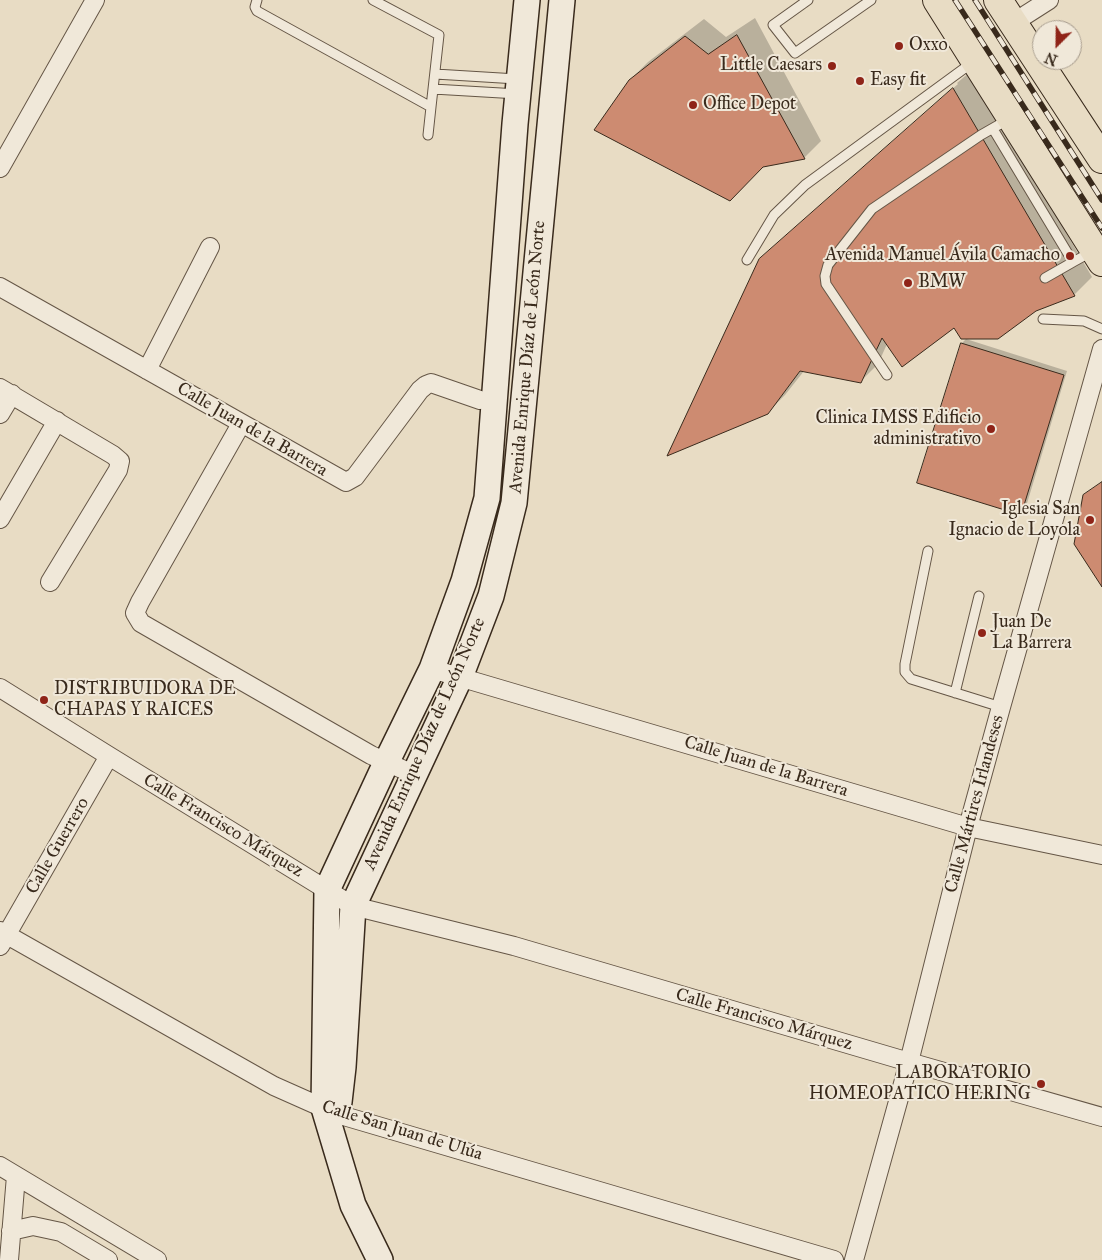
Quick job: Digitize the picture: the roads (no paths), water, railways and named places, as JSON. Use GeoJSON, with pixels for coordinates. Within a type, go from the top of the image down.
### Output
{"type":"FeatureCollection","features":[{"type":"Feature","properties":{"kind":"main road","name":"Avenida Enrique Díaz de León Norte"},"geometry":{"type":"LineString","coordinates":[[380,1260],[353,1205],[331,1117],[327,890],[432,669],[464,581],[487,498],[527,0]]}},
{"type":"Feature","properties":{"kind":"main road","name":"Avenida Enrique Díaz de León Norte"},"geometry":{"type":"LineString","coordinates":[[331,1117],[343,1067],[353,906],[460,676],[491,596],[514,503],[562,0]]}},
{"type":"Feature","properties":{"kind":"main road"},"geometry":{"type":"LineString","coordinates":[[937,0],[975,60],[1002,123],[1090,258]]}},
{"type":"Feature","properties":{"kind":"main road"},"geometry":{"type":"LineString","coordinates":[[998,0],[1102,159]]}},
{"type":"Feature","properties":{"kind":"street"},"geometry":{"type":"LineString","coordinates":[[0,168],[95,0]]}},
{"type":"Feature","properties":{"kind":"street"},"geometry":{"type":"LineString","coordinates":[[1013,23],[1049,0]]}},
{"type":"Feature","properties":{"kind":"street"},"geometry":{"type":"LineString","coordinates":[[147,370],[210,247]]}},
{"type":"Feature","properties":{"kind":"street","name":"Calle Juan de la Barrera"},"geometry":{"type":"LineString","coordinates":[[0,287],[346,482],[355,477],[420,390],[426,385],[431,384],[480,400]]}},
{"type":"Feature","properties":{"kind":"street","name":"Calle Mártires Irlandeses"},"geometry":{"type":"LineString","coordinates":[[854,1260],[909,1062],[1000,707],[1102,349]]}},
{"type":"Feature","properties":{"kind":"street"},"geometry":{"type":"LineString","coordinates":[[0,414],[6,391],[120,462],[118,470],[50,582]]}},
{"type":"Feature","properties":{"kind":"street"},"geometry":{"type":"LineString","coordinates":[[0,520],[57,421]]}},
{"type":"Feature","properties":{"kind":"street"},"geometry":{"type":"LineString","coordinates":[[241,424],[135,613],[141,623],[386,763],[413,774]]}},
{"type":"Feature","properties":{"kind":"street","name":"Calle Juan de la Barrera"},"geometry":{"type":"LineString","coordinates":[[432,669],[968,827],[1101,853]]}},
{"type":"Feature","properties":{"kind":"street","name":"Calle Francisco Márquez"},"geometry":{"type":"LineString","coordinates":[[0,688],[353,906],[514,946],[1102,1117]]}},
{"type":"Feature","properties":{"kind":"street","name":"Calle Guerrero"},"geometry":{"type":"LineString","coordinates":[[2,937],[109,756]]}},
{"type":"Feature","properties":{"kind":"street","name":"Calle San Juan de Ulúa"},"geometry":{"type":"LineString","coordinates":[[2,937],[331,1117],[834,1260]]}},
{"type":"Feature","properties":{"kind":"street"},"geometry":{"type":"LineString","coordinates":[[0,1166],[156,1260]]}},
{"type":"Feature","properties":{"kind":"street"},"geometry":{"type":"LineString","coordinates":[[9,1260],[16,1176]]}},
{"type":"Feature","properties":{"kind":"street"},"geometry":{"type":"LineString","coordinates":[[11,1231],[33,1226],[61,1232],[108,1260]]}},
{"type":"Feature","properties":{"kind":"lane"},"geometry":{"type":"LineString","coordinates":[[258,0],[255,7],[257,12],[431,107]]}},
{"type":"Feature","properties":{"kind":"lane"},"geometry":{"type":"LineString","coordinates":[[373,0],[439,35],[428,135]]}},
{"type":"Feature","properties":{"kind":"lane"},"geometry":{"type":"LineString","coordinates":[[808,0],[773,25],[795,53],[871,0]]}},
{"type":"Feature","properties":{"kind":"lane"},"geometry":{"type":"LineString","coordinates":[[747,260],[774,215],[805,185],[975,60]]}},
{"type":"Feature","properties":{"kind":"lane"},"geometry":{"type":"LineString","coordinates":[[435,74],[519,86]]}},
{"type":"Feature","properties":{"kind":"lane"},"geometry":{"type":"LineString","coordinates":[[433,89],[519,86]]}},
{"type":"Feature","properties":{"kind":"lane"},"geometry":{"type":"LineString","coordinates":[[887,375],[826,284],[825,276],[828,265],[872,209],[981,135],[1002,123]]}},
{"type":"Feature","properties":{"kind":"lane"},"geometry":{"type":"LineString","coordinates":[[1045,278],[1090,258]]}},
{"type":"Feature","properties":{"kind":"lane"},"geometry":{"type":"LineString","coordinates":[[1044,319],[1084,321],[1102,329]]}},
{"type":"Feature","properties":{"kind":"lane"},"geometry":{"type":"LineString","coordinates":[[928,551],[905,672],[911,679],[1000,707]]}},
{"type":"Feature","properties":{"kind":"lane"},"geometry":{"type":"LineString","coordinates":[[955,693],[979,596]]}},
{"type":"Feature","properties":{"kind":"railway"},"geometry":{"type":"LineString","coordinates":[[955,0],[1102,228]]}},
{"type":"Feature","properties":{"kind":"railway"},"geometry":{"type":"LineString","coordinates":[[975,0],[1102,200]]}},
{"type":"Feature","properties":{"kind":"place","name":"Oxxo"},"geometry":{"type":"Point","coordinates":[899,46]}},
{"type":"Feature","properties":{"kind":"place","name":"Little Caesars"},"geometry":{"type":"Point","coordinates":[832,66]}},
{"type":"Feature","properties":{"kind":"place","name":"Easy fit"},"geometry":{"type":"Point","coordinates":[860,81]}},
{"type":"Feature","properties":{"kind":"place","name":"Office Depot"},"geometry":{"type":"Point","coordinates":[693,105]}},
{"type":"Feature","properties":{"kind":"place","name":"Avenida Manuel Ávila Camacho"},"geometry":{"type":"Point","coordinates":[1070,256]}},
{"type":"Feature","properties":{"kind":"place","name":"BMW"},"geometry":{"type":"Point","coordinates":[908,283]}},
{"type":"Feature","properties":{"kind":"place","name":"Clinica IMSS Edificio administrativo"},"geometry":{"type":"Point","coordinates":[991,429]}},
{"type":"Feature","properties":{"kind":"place","name":"Iglesia San Ignacio de Loyola"},"geometry":{"type":"Point","coordinates":[1090,520]}},
{"type":"Feature","properties":{"kind":"place","name":"Juan De La Barrera"},"geometry":{"type":"Point","coordinates":[982,633]}},
{"type":"Feature","properties":{"kind":"place","name":"DISTRIBUIDORA DE CHAPAS Y RAICES"},"geometry":{"type":"Point","coordinates":[44,700]}},
{"type":"Feature","properties":{"kind":"place","name":"LABORATORIO HOMEOPATICO HERING"},"geometry":{"type":"Point","coordinates":[1041,1084]}}]}
